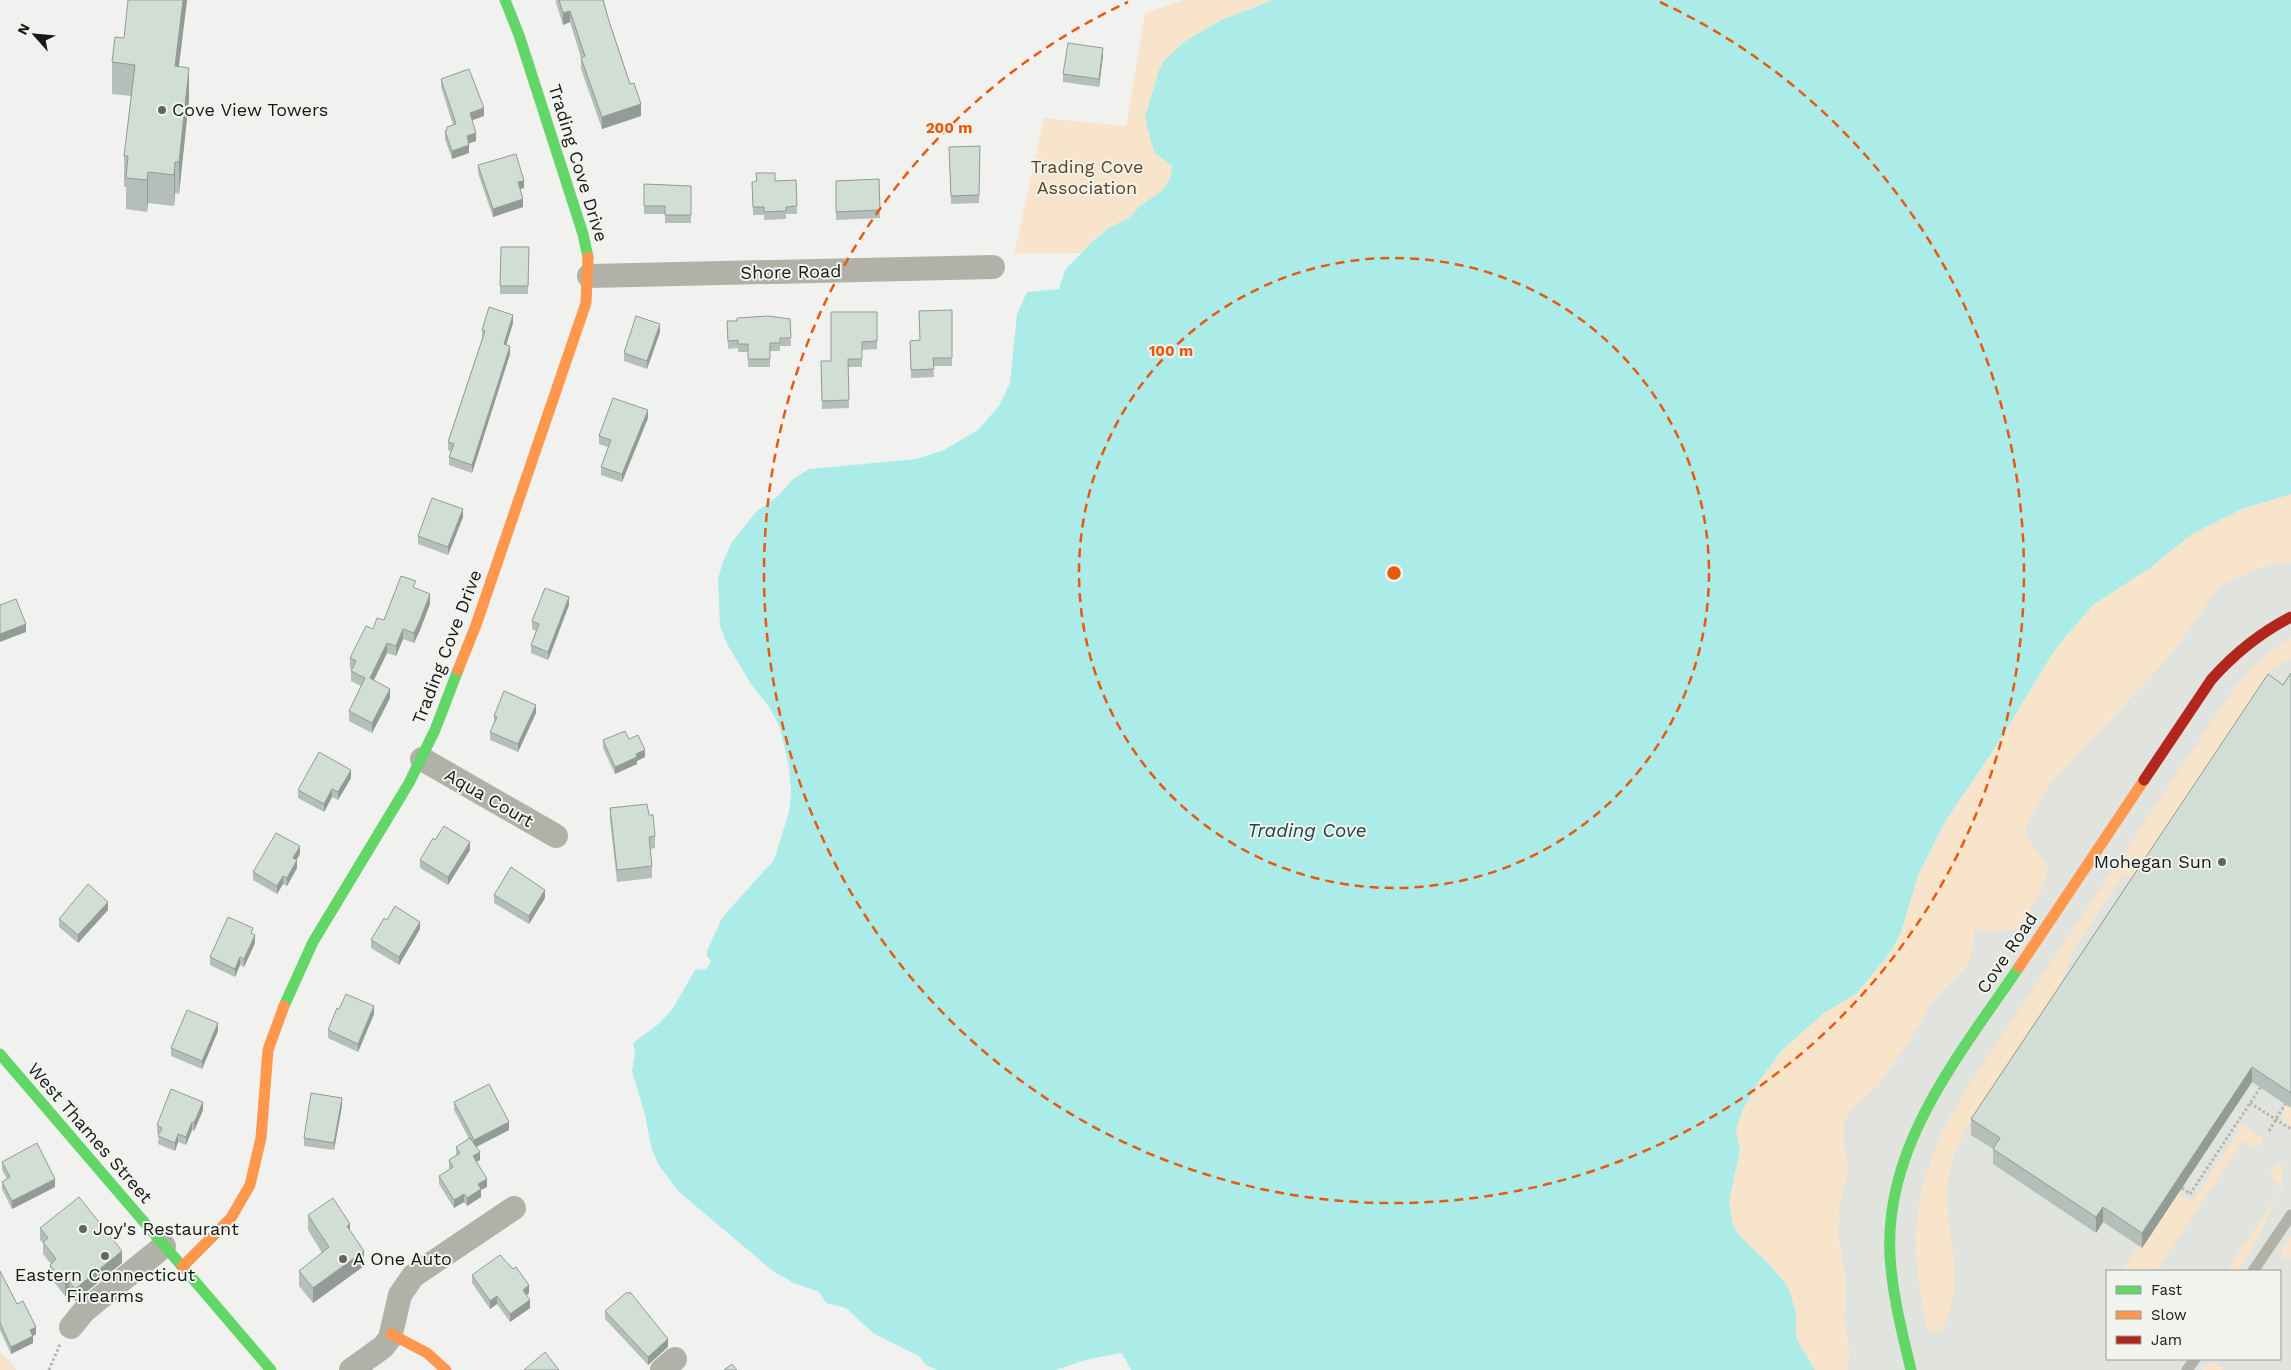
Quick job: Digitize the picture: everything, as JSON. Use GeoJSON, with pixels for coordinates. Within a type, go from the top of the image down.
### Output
{"type":"FeatureCollection","features":[{"type":"Feature","properties":{"kind":"street","name":"Trading Cove Drive"},"geometry":{"type":"LineString","coordinates":[[182,1267],[231,1218],[250,1185],[261,1138],[268,1050],[278,1018],[325,919],[392,812],[422,759],[456,681],[586,303],[589,276],[583,234],[519,35],[505,0]]}},
{"type":"Feature","properties":{"kind":"street","name":"Shore Road"},"geometry":{"type":"LineString","coordinates":[[589,276],[993,267]]}},
{"type":"Feature","properties":{"kind":"street","name":"Cove Road"},"geometry":{"type":"LineString","coordinates":[[1911,1370],[1895,1292],[1890,1252],[1891,1234],[1899,1176],[1911,1139],[1929,1101],[2211,680],[2245,645],[2270,627],[2291,617]]}},
{"type":"Feature","properties":{"kind":"street","name":"Aqua Court"},"geometry":{"type":"LineString","coordinates":[[422,759],[556,836]]}},
{"type":"Feature","properties":{"kind":"street","name":"West Thames Street"},"geometry":{"type":"LineString","coordinates":[[0,1054],[270,1370]]}},
{"type":"Feature","properties":{"kind":"street"},"geometry":{"type":"LineString","coordinates":[[351,1370],[383,1347],[391,1334],[400,1294],[413,1276],[514,1208]]}},
{"type":"Feature","properties":{"kind":"street"},"geometry":{"type":"LineString","coordinates":[[71,1327],[84,1311],[164,1246]]}},
{"type":"Feature","properties":{"kind":"street"},"geometry":{"type":"LineString","coordinates":[[391,1334],[427,1353],[446,1370]]}},
{"type":"Feature","properties":{"kind":"lane"},"geometry":{"type":"LineString","coordinates":[[2254,1270],[2291,1215]]}},
{"type":"Feature","properties":{"kind":"path"},"geometry":{"type":"LineString","coordinates":[[2182,1188],[2190,1194],[2265,1079]]}},
{"type":"Feature","properties":{"kind":"path"},"geometry":{"type":"LineString","coordinates":[[2250,1103],[2291,1129]]}},
{"type":"Feature","properties":{"kind":"path"},"geometry":{"type":"LineString","coordinates":[[2269,1131],[2285,1104]]}},
{"type":"Feature","properties":{"kind":"shaded area","name":"Mohegan Sun"},"geometry":{"type":"Polygon","coordinates":[[[2291,562],[2291,1370],[1847,1370],[1849,1351],[1844,1321],[1846,1283],[1838,1236],[1839,1207],[1848,1172],[1848,1164],[1843,1150],[1844,1121],[1852,1109],[1880,1083],[1921,1023],[1930,1004],[1968,964],[1975,913],[2050,784],[2173,652],[2216,590],[2228,581],[2269,564],[2291,562]]]}},
{"type":"Feature","properties":{"kind":"green space","name":"Trading Cove Association"},"geometry":{"type":"Polygon","coordinates":[[[1184,0],[1273,0],[1221,20],[1184,42],[1164,61],[1159,70],[1145,119],[1159,156],[1169,163],[1172,168],[1168,183],[1159,195],[1143,203],[1129,218],[1110,227],[1081,253],[1014,254],[1044,118],[1126,126],[1145,13],[1184,0]]]}},
{"type":"Feature","properties":{"kind":"green space"},"geometry":{"type":"Polygon","coordinates":[[[2291,494],[2291,562],[2269,564],[2228,581],[2216,590],[2173,652],[2050,784],[2026,826],[2027,837],[2048,866],[2042,890],[2017,929],[1991,932],[1974,930],[1973,949],[1968,964],[1930,1004],[1921,1023],[1880,1083],[1852,1109],[1844,1121],[1843,1150],[1848,1164],[1848,1172],[1839,1207],[1838,1236],[1846,1283],[1844,1321],[1849,1351],[1847,1370],[1815,1370],[1796,1338],[1796,1312],[1788,1287],[1771,1266],[1741,1237],[1733,1225],[1729,1201],[1740,1150],[1736,1130],[1743,1109],[1759,1081],[1782,1050],[1824,1013],[1857,993],[1890,953],[1900,935],[1919,873],[1946,820],[1999,742],[2054,651],[2093,605],[2150,568],[2192,534],[2242,509],[2291,494]]]}},
{"type":"Feature","properties":{"kind":"green space"},"geometry":{"type":"Polygon","coordinates":[[[2291,638],[2291,658],[2270,671],[2133,881],[2123,875],[2074,949],[2054,1000],[1967,1128],[1952,1163],[1947,1195],[1955,1269],[1951,1308],[1942,1330],[1932,1332],[1927,1328],[1921,1294],[1916,1233],[1919,1205],[1925,1178],[1948,1122],[1965,1091],[2235,687],[2261,659],[2291,638]]]}},
{"type":"Feature","properties":{"kind":"green space"},"geometry":{"type":"Polygon","coordinates":[[[2287,1105],[2291,1108],[2291,1127],[2282,1120],[2287,1105]]]}},
{"type":"Feature","properties":{"kind":"green space"},"geometry":{"type":"Polygon","coordinates":[[[2243,1124],[2262,1138],[2261,1145],[2254,1147],[2243,1141],[2157,1270],[2123,1270],[2138,1246],[2142,1248],[2178,1194],[2192,1202],[2243,1124]]]}},
{"type":"Feature","properties":{"kind":"green space"},"geometry":{"type":"Polygon","coordinates":[[[2281,1163],[2283,1172],[2280,1185],[2271,1178],[2270,1173],[2281,1163]]]}},
{"type":"Feature","properties":{"kind":"green space"},"geometry":{"type":"Polygon","coordinates":[[[2280,1185],[2283,1187],[2276,1198],[2280,1185]]]}},
{"type":"Feature","properties":{"kind":"green space"},"geometry":{"type":"Polygon","coordinates":[[[2276,1198],[2260,1234],[2240,1270],[2227,1270],[2276,1198]]]}},
{"type":"Feature","properties":{"kind":"green space"},"geometry":{"type":"Polygon","coordinates":[[[2291,1236],[2291,1257],[2285,1260],[2281,1253],[2291,1236]]]}},
{"type":"Feature","properties":{"kind":"green space"},"geometry":{"type":"Polygon","coordinates":[[[0,1352],[15,1366],[16,1370],[0,1370],[0,1352]]]}},
{"type":"Feature","properties":{"kind":"green space"},"geometry":{"type":"Polygon","coordinates":[[[2215,1362],[2223,1370],[2202,1370],[2208,1364],[2215,1362]]]}},
{"type":"Feature","properties":{"kind":"water","name":"Trading Cove"},"geometry":{"type":"Polygon","coordinates":[[[1273,0],[2291,0],[2291,494],[2242,509],[2192,534],[2150,568],[2093,605],[2054,651],[1999,742],[1946,820],[1919,873],[1900,935],[1890,953],[1857,993],[1824,1013],[1782,1050],[1759,1081],[1743,1109],[1736,1130],[1740,1150],[1729,1201],[1733,1225],[1741,1237],[1771,1266],[1788,1287],[1796,1312],[1796,1338],[1815,1370],[1131,1370],[1122,1353],[1089,1359],[1055,1370],[937,1370],[926,1365],[919,1356],[873,1333],[846,1308],[826,1303],[819,1292],[794,1283],[774,1272],[679,1192],[658,1164],[651,1147],[645,1115],[632,1071],[635,1053],[633,1043],[657,1025],[672,1010],[695,970],[706,969],[711,961],[707,956],[707,951],[721,920],[774,860],[789,812],[791,792],[789,767],[780,728],[770,708],[753,687],[727,644],[720,626],[718,580],[722,564],[732,542],[756,512],[778,496],[793,479],[809,469],[917,459],[944,450],[978,430],[999,406],[1010,383],[1017,314],[1027,292],[1059,289],[1065,270],[1093,241],[1110,227],[1129,218],[1140,206],[1162,191],[1170,179],[1172,166],[1154,152],[1145,117],[1159,70],[1164,61],[1184,42],[1221,20],[1273,0]]]}},
{"type":"Feature","properties":{"kind":"building","name":"Cove View Towers"},"geometry":{"type":"Polygon","coordinates":[[[128,0],[183,0],[175,66],[189,68],[179,162],[175,162],[174,175],[148,172],[147,180],[126,178],[128,156],[124,156],[135,65],[112,62],[115,37],[124,38],[128,0]]]}},
{"type":"Feature","properties":{"kind":"building"},"geometry":{"type":"Polygon","coordinates":[[[559,0],[603,0],[630,84],[634,83],[641,104],[602,117],[581,58],[585,56],[570,11],[563,13],[559,0]]]}},
{"type":"Feature","properties":{"kind":"building"},"geometry":{"type":"Polygon","coordinates":[[[1068,43],[1103,48],[1099,79],[1063,74],[1068,43]]]}},
{"type":"Feature","properties":{"kind":"building"},"geometry":{"type":"Polygon","coordinates":[[[469,69],[484,108],[470,113],[476,133],[467,136],[469,145],[452,151],[445,131],[447,127],[456,124],[441,79],[469,69]]]}},
{"type":"Feature","properties":{"kind":"building"},"geometry":{"type":"Polygon","coordinates":[[[980,146],[979,195],[951,196],[949,147],[980,146]]]}},
{"type":"Feature","properties":{"kind":"building"},"geometry":{"type":"Polygon","coordinates":[[[516,154],[524,181],[518,182],[523,199],[493,209],[478,165],[516,154]]]}},
{"type":"Feature","properties":{"kind":"building"},"geometry":{"type":"Polygon","coordinates":[[[756,173],[775,173],[775,181],[796,180],[797,206],[786,207],[786,211],[764,212],[764,207],[753,207],[752,182],[757,181],[756,173]]]}},
{"type":"Feature","properties":{"kind":"building"},"geometry":{"type":"Polygon","coordinates":[[[879,179],[880,210],[836,212],[836,181],[879,179]]]}},
{"type":"Feature","properties":{"kind":"building"},"geometry":{"type":"Polygon","coordinates":[[[644,184],[691,186],[691,215],[665,215],[665,206],[644,206],[644,184]]]}},
{"type":"Feature","properties":{"kind":"building"},"geometry":{"type":"Polygon","coordinates":[[[501,247],[529,247],[528,286],[500,286],[501,247]]]}},
{"type":"Feature","properties":{"kind":"building"},"geometry":{"type":"Polygon","coordinates":[[[489,307],[513,315],[504,344],[510,346],[472,465],[449,457],[454,444],[448,442],[485,331],[482,330],[489,307]]]}},
{"type":"Feature","properties":{"kind":"building"},"geometry":{"type":"Polygon","coordinates":[[[952,310],[952,358],[933,358],[934,369],[911,370],[910,341],[920,340],[919,311],[952,310]]]}},
{"type":"Feature","properties":{"kind":"building"},"geometry":{"type":"Polygon","coordinates":[[[831,312],[877,312],[877,341],[862,342],[862,359],[848,359],[849,400],[822,401],[821,361],[831,361],[831,312]]]}},
{"type":"Feature","properties":{"kind":"building"},"geometry":{"type":"Polygon","coordinates":[[[636,316],[660,324],[647,361],[624,353],[636,316]]]}},
{"type":"Feature","properties":{"kind":"building"},"geometry":{"type":"Polygon","coordinates":[[[768,316],[790,319],[791,338],[780,338],[780,343],[770,343],[770,359],[748,359],[748,344],[738,344],[738,340],[728,341],[727,321],[737,321],[737,318],[768,316]]]}},
{"type":"Feature","properties":{"kind":"building"},"geometry":{"type":"Polygon","coordinates":[[[613,398],[648,410],[622,474],[601,467],[611,440],[599,436],[613,398]]]}},
{"type":"Feature","properties":{"kind":"building"},"geometry":{"type":"Polygon","coordinates":[[[432,498],[463,509],[448,547],[418,536],[432,498]]]}},
{"type":"Feature","properties":{"kind":"building"},"geometry":{"type":"Polygon","coordinates":[[[401,576],[416,581],[413,587],[430,594],[414,633],[403,629],[396,646],[387,643],[370,678],[390,689],[372,723],[349,711],[365,678],[351,671],[356,661],[350,658],[366,626],[373,629],[377,618],[384,620],[401,576]]]}},
{"type":"Feature","properties":{"kind":"building"},"geometry":{"type":"Polygon","coordinates":[[[545,588],[569,597],[548,652],[531,645],[539,624],[532,621],[545,588]]]}},
{"type":"Feature","properties":{"kind":"building"},"geometry":{"type":"Polygon","coordinates":[[[16,599],[26,624],[0,634],[0,605],[16,599]]]}},
{"type":"Feature","properties":{"kind":"building","name":"Mohegan Sun"},"geometry":{"type":"Polygon","coordinates":[[[2291,673],[2291,1093],[2252,1067],[2142,1233],[2103,1207],[2096,1217],[1993,1149],[2000,1138],[1971,1119],[2268,674],[2283,685],[2291,673]]]}},
{"type":"Feature","properties":{"kind":"building"},"geometry":{"type":"Polygon","coordinates":[[[504,691],[536,705],[518,744],[490,732],[497,717],[494,716],[504,691]]]}},
{"type":"Feature","properties":{"kind":"building"},"geometry":{"type":"Polygon","coordinates":[[[625,731],[629,739],[638,735],[645,750],[636,754],[637,757],[615,767],[603,740],[625,731]]]}},
{"type":"Feature","properties":{"kind":"building"},"geometry":{"type":"Polygon","coordinates":[[[319,752],[351,770],[338,792],[332,789],[324,804],[298,790],[319,752]]]}},
{"type":"Feature","properties":{"kind":"building"},"geometry":{"type":"Polygon","coordinates":[[[647,804],[649,815],[653,815],[655,836],[649,837],[652,866],[617,870],[610,808],[647,804]]]}},
{"type":"Feature","properties":{"kind":"building"},"geometry":{"type":"Polygon","coordinates":[[[444,826],[470,842],[448,877],[420,860],[433,838],[435,840],[444,826]]]}},
{"type":"Feature","properties":{"kind":"building"},"geometry":{"type":"Polygon","coordinates":[[[276,833],[300,846],[293,858],[297,860],[287,878],[283,876],[277,886],[253,872],[276,833]]]}},
{"type":"Feature","properties":{"kind":"building"},"geometry":{"type":"Polygon","coordinates":[[[511,867],[545,890],[529,916],[494,895],[511,867]]]}},
{"type":"Feature","properties":{"kind":"building"},"geometry":{"type":"Polygon","coordinates":[[[88,884],[108,902],[78,935],[59,919],[88,884]]]}},
{"type":"Feature","properties":{"kind":"building"},"geometry":{"type":"Polygon","coordinates":[[[395,906],[420,922],[399,957],[371,940],[384,918],[387,920],[395,906]]]}},
{"type":"Feature","properties":{"kind":"building"},"geometry":{"type":"Polygon","coordinates":[[[228,917],[253,928],[251,933],[255,935],[244,959],[240,957],[235,969],[210,957],[228,917]]]}},
{"type":"Feature","properties":{"kind":"building"},"geometry":{"type":"Polygon","coordinates":[[[346,994],[374,1006],[358,1044],[328,1030],[337,1008],[339,1009],[346,994]]]}},
{"type":"Feature","properties":{"kind":"building"},"geometry":{"type":"Polygon","coordinates":[[[187,1010],[218,1023],[202,1061],[171,1048],[187,1010]]]}},
{"type":"Feature","properties":{"kind":"building"},"geometry":{"type":"Polygon","coordinates":[[[489,1084],[509,1122],[474,1140],[454,1102],[489,1084]]]}},
{"type":"Feature","properties":{"kind":"building"},"geometry":{"type":"Polygon","coordinates":[[[171,1089],[203,1102],[186,1137],[178,1134],[175,1143],[158,1136],[162,1128],[157,1125],[171,1089]]]}},
{"type":"Feature","properties":{"kind":"building"},"geometry":{"type":"Polygon","coordinates":[[[311,1093],[342,1098],[334,1143],[304,1138],[311,1093]]]}},
{"type":"Feature","properties":{"kind":"building"},"geometry":{"type":"Polygon","coordinates":[[[470,1138],[480,1152],[473,1156],[487,1179],[478,1184],[481,1189],[467,1198],[464,1194],[454,1200],[439,1176],[453,1167],[449,1160],[460,1153],[456,1147],[470,1138]]]}},
{"type":"Feature","properties":{"kind":"building"},"geometry":{"type":"Polygon","coordinates":[[[37,1143],[55,1179],[12,1201],[2,1182],[10,1177],[2,1162],[37,1143]]]}},
{"type":"Feature","properties":{"kind":"building"},"geometry":{"type":"Polygon","coordinates":[[[79,1197],[122,1251],[75,1289],[69,1281],[65,1284],[50,1265],[56,1259],[43,1242],[48,1238],[40,1228],[79,1197]]]}},
{"type":"Feature","properties":{"kind":"building"},"geometry":{"type":"Polygon","coordinates":[[[333,1198],[350,1224],[347,1226],[364,1251],[313,1288],[299,1271],[329,1247],[308,1215],[333,1198]]]}},
{"type":"Feature","properties":{"kind":"building"},"geometry":{"type":"Polygon","coordinates":[[[500,1255],[513,1269],[516,1267],[529,1285],[523,1290],[530,1300],[510,1314],[497,1296],[490,1301],[472,1275],[500,1255]]]}},
{"type":"Feature","properties":{"kind":"building"},"geometry":{"type":"Polygon","coordinates":[[[0,1271],[17,1304],[23,1301],[36,1327],[30,1330],[33,1336],[11,1347],[0,1323],[0,1271]]]}},
{"type":"Feature","properties":{"kind":"building"},"geometry":{"type":"Polygon","coordinates":[[[627,1292],[629,1294],[630,1292],[668,1339],[648,1357],[605,1311],[627,1292]]]}},
{"type":"Feature","properties":{"kind":"building"},"geometry":{"type":"Polygon","coordinates":[[[545,1352],[559,1370],[524,1370],[545,1352]]]}},
{"type":"Feature","properties":{"kind":"building"},"geometry":{"type":"Polygon","coordinates":[[[732,1364],[737,1370],[724,1370],[732,1364]]]}},
{"type":"Feature","properties":{"kind":"traffic: fast"},"geometry":{"type":"LineString","coordinates":[[505,0],[519,35],[583,234],[588,257]]}},
{"type":"Feature","properties":{"kind":"traffic: fast"},"geometry":{"type":"LineString","coordinates":[[284,1006],[313,942],[409,783],[435,730],[458,670]]}},
{"type":"Feature","properties":{"kind":"traffic: fast"},"geometry":{"type":"LineString","coordinates":[[1911,1370],[1895,1299],[1890,1255],[1891,1214],[1899,1175],[1913,1138],[1930,1102],[1951,1067],[2019,967]]}},
{"type":"Feature","properties":{"kind":"traffic: fast"},"geometry":{"type":"LineString","coordinates":[[0,1054],[271,1370]]}},
{"type":"Feature","properties":{"kind":"traffic: slow"},"geometry":{"type":"LineString","coordinates":[[458,670],[476,625],[586,303],[588,257]]}},
{"type":"Feature","properties":{"kind":"traffic: slow"},"geometry":{"type":"LineString","coordinates":[[2019,967],[2144,780]]}},
{"type":"Feature","properties":{"kind":"traffic: slow"},"geometry":{"type":"LineString","coordinates":[[182,1267],[231,1218],[250,1185],[261,1138],[268,1050],[284,1006]]}},
{"type":"Feature","properties":{"kind":"traffic: slow"},"geometry":{"type":"LineString","coordinates":[[391,1334],[427,1353],[446,1370]]}},
{"type":"Feature","properties":{"kind":"traffic: jam"},"geometry":{"type":"LineString","coordinates":[[2144,780],[2211,680],[2248,645],[2291,617]]}},
{"type":"Feature","properties":{"kind":"place","name":"Cove View Towers"},"geometry":{"type":"Point","coordinates":[162,110]}},
{"type":"Feature","properties":{"kind":"place","name":"Mohegan Sun"},"geometry":{"type":"Point","coordinates":[2222,862]}},
{"type":"Feature","properties":{"kind":"place","name":"Joy's Restaurant"},"geometry":{"type":"Point","coordinates":[83,1229]}},
{"type":"Feature","properties":{"kind":"place","name":"Eastern Connecticut Firearms"},"geometry":{"type":"Point","coordinates":[105,1256]}},
{"type":"Feature","properties":{"kind":"place","name":"A One Auto"},"geometry":{"type":"Point","coordinates":[343,1259]}}]}
